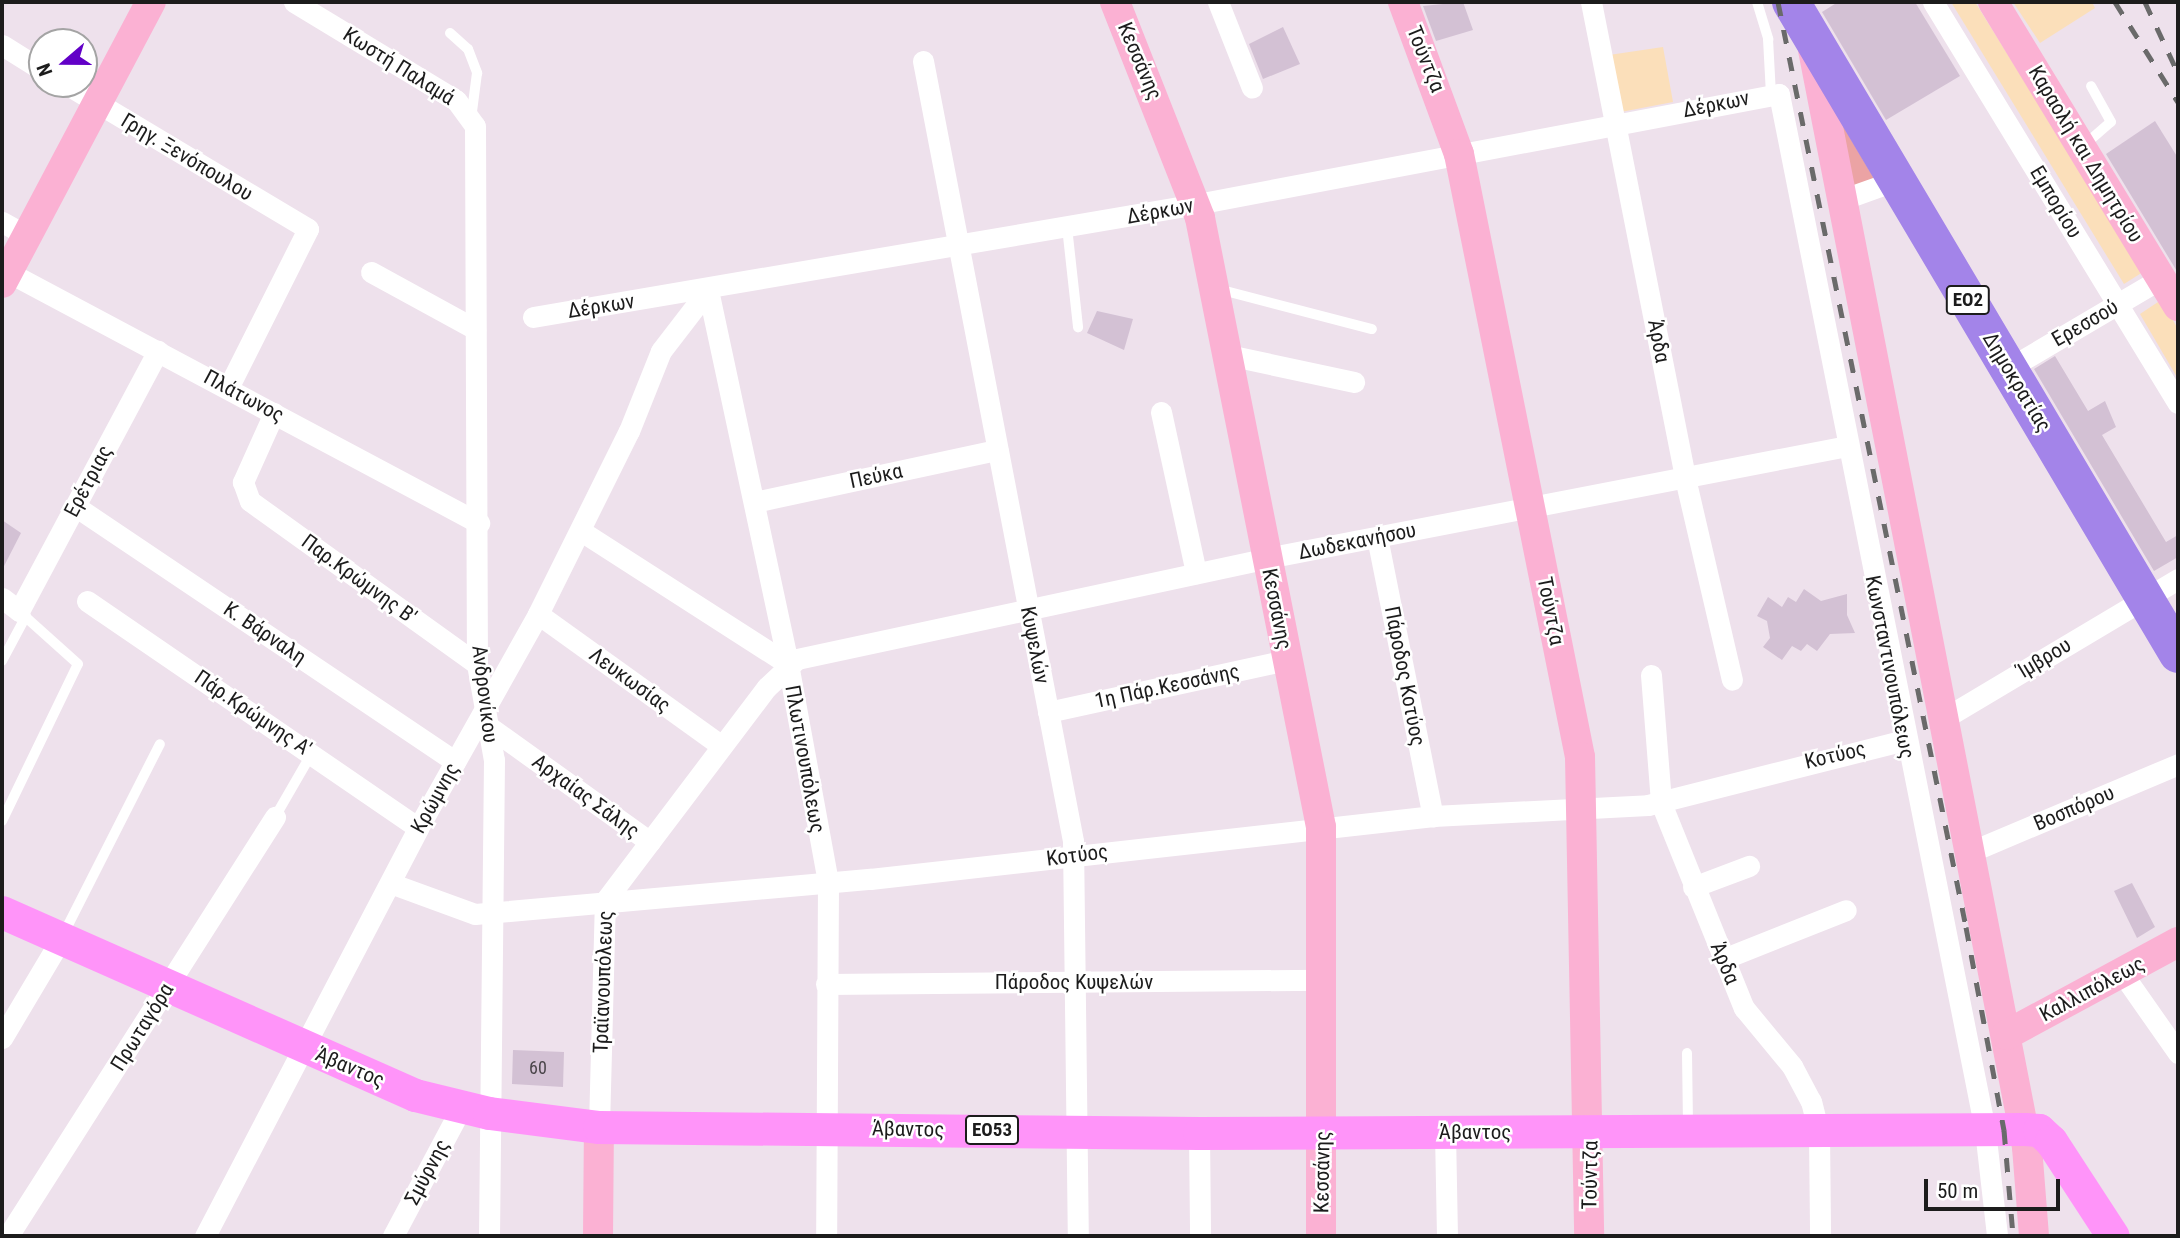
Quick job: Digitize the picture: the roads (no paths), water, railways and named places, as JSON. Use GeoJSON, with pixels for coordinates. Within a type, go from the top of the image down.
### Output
{"type":"FeatureCollection","features":[{"type":"Feature","properties":{"kind":"highway","name":"Δημοκρατίας"},"geometry":{"type":"LineString","coordinates":[[1800,17],[2178,654]]}},
{"type":"Feature","properties":{"kind":"main road","name":"Άβαντος"},"geometry":{"type":"LineString","coordinates":[[2,912],[306,1048],[475,1111],[600,1127],[826,1127],[1199,1133],[1819,1133],[2024,1129]]}},
{"type":"Feature","properties":{"kind":"main road","name":"ΕΟ53"},"geometry":{"type":"LineString","coordinates":[[2024,1129],[2039,1130],[2051,1141],[2113,1236]]}},
{"type":"Feature","properties":{"kind":"street"},"geometry":{"type":"LineString","coordinates":[[5,277],[14,229],[97,103],[151,2]]}},
{"type":"Feature","properties":{"kind":"street","name":"Κωστή Παλαμά"},"geometry":{"type":"LineString","coordinates":[[293,2],[469,115]]}},
{"type":"Feature","properties":{"kind":"street","name":"Κεσσάνης"},"geometry":{"type":"LineString","coordinates":[[1115,2],[1197,204],[1321,827],[1321,1236]]}},
{"type":"Feature","properties":{"kind":"street"},"geometry":{"type":"LineString","coordinates":[[1217,2],[1252,88]]}},
{"type":"Feature","properties":{"kind":"street","name":"Τούντζα"},"geometry":{"type":"LineString","coordinates":[[1403,2],[1460,154],[1580,757],[1584,806],[1591,1132],[1589,1236]]}},
{"type":"Feature","properties":{"kind":"street","name":"Άρδα"},"geometry":{"type":"LineString","coordinates":[[1591,2],[1685,478],[1732,680]]}},
{"type":"Feature","properties":{"kind":"street","name":"Εμπορίου"},"geometry":{"type":"LineString","coordinates":[[1933,2],[2178,403]]}},
{"type":"Feature","properties":{"kind":"street","name":"Καραολή και Δημητρίου"},"geometry":{"type":"LineString","coordinates":[[1993,2],[2178,306]]}},
{"type":"Feature","properties":{"kind":"street"},"geometry":{"type":"LineString","coordinates":[[1800,17],[1841,200],[2006,1035],[2024,1129],[2034,1236]]}},
{"type":"Feature","properties":{"kind":"street"},"geometry":{"type":"LineString","coordinates":[[2,45],[28,61]]}},
{"type":"Feature","properties":{"kind":"street","name":"Κυψελών"},"geometry":{"type":"LineString","coordinates":[[923,61],[1074,856],[1078,1236]]}},
{"type":"Feature","properties":{"kind":"street","name":"Δέρκων"},"geometry":{"type":"LineString","coordinates":[[533,317],[708,290],[1197,204],[1776,96]]}},
{"type":"Feature","properties":{"kind":"street","name":"Κωνσταντινουπόλεως"},"geometry":{"type":"LineString","coordinates":[[1776,96],[1985,1130],[1997,1236]]}},
{"type":"Feature","properties":{"kind":"street","name":"Γρηγ. Ξενόπουλου"},"geometry":{"type":"LineString","coordinates":[[89,98],[308,229],[228,388]]}},
{"type":"Feature","properties":{"kind":"street","name":"Ανδρονίκου"},"geometry":{"type":"LineString","coordinates":[[469,115],[479,523],[477,664],[486,718],[494,912],[475,1111],[489,1236]]}},
{"type":"Feature","properties":{"kind":"street"},"geometry":{"type":"LineString","coordinates":[[1841,200],[1897,180]]}},
{"type":"Feature","properties":{"kind":"street"},"geometry":{"type":"LineString","coordinates":[[371,272],[475,329]]}},
{"type":"Feature","properties":{"kind":"street","name":"Πλάτωνος"},"geometry":{"type":"LineString","coordinates":[[5,277],[158,351],[479,523]]}},
{"type":"Feature","properties":{"kind":"street","name":"Ερεσσού"},"geometry":{"type":"LineString","coordinates":[[2009,368],[2162,278]]}},
{"type":"Feature","properties":{"kind":"street","name":"Πλωτινουπόλεως"},"geometry":{"type":"LineString","coordinates":[[708,290],[788,664],[828,883],[827,1236]]}},
{"type":"Feature","properties":{"kind":"street","name":"Κρώμνης"},"geometry":{"type":"LineString","coordinates":[[205,1236],[306,1048],[418,828],[455,761],[486,718],[581,530],[661,351],[708,290]]}},
{"type":"Feature","properties":{"kind":"street","name":"Ερέτριας"},"geometry":{"type":"LineString","coordinates":[[15,608],[75,506],[158,351]]}},
{"type":"Feature","properties":{"kind":"street"},"geometry":{"type":"LineString","coordinates":[[1228,355],[1354,382]]}},
{"type":"Feature","properties":{"kind":"street","name":"Παρ.Κρώμνης Β'"},"geometry":{"type":"LineString","coordinates":[[274,412],[243,482],[244,491],[250,501],[477,664]]}},
{"type":"Feature","properties":{"kind":"street"},"geometry":{"type":"LineString","coordinates":[[1161,412],[1196,573]]}},
{"type":"Feature","properties":{"kind":"street","name":"Δωδεκανήσου"},"geometry":{"type":"LineString","coordinates":[[788,664],[807,655],[1267,558],[1847,446]]}},
{"type":"Feature","properties":{"kind":"street","name":"Πεύκα"},"geometry":{"type":"LineString","coordinates":[[754,502],[998,450]]}},
{"type":"Feature","properties":{"kind":"street","name":"Κ. Βάρναλη"},"geometry":{"type":"LineString","coordinates":[[75,506],[455,761]]}},
{"type":"Feature","properties":{"kind":"street"},"geometry":{"type":"LineString","coordinates":[[581,530],[788,664]]}},
{"type":"Feature","properties":{"kind":"street","name":"Πάροδος Κοτύος"},"geometry":{"type":"LineString","coordinates":[[1377,537],[1433,816]]}},
{"type":"Feature","properties":{"kind":"street","name":"Ίμβρου"},"geometry":{"type":"LineString","coordinates":[[1943,719],[2178,579]]}},
{"type":"Feature","properties":{"kind":"street","name":"Πάρ.Κρώμνης Α'"},"geometry":{"type":"LineString","coordinates":[[87,601],[418,828]]}},
{"type":"Feature","properties":{"kind":"street","name":"Λευκωσίας"},"geometry":{"type":"LineString","coordinates":[[538,614],[722,746]]}},
{"type":"Feature","properties":{"kind":"street","name":"1η Πάρ.Κεσσάνης"},"geometry":{"type":"LineString","coordinates":[[1048,712],[1287,660]]}},
{"type":"Feature","properties":{"kind":"street","name":"Τραϊανουπόλεως"},"geometry":{"type":"LineString","coordinates":[[598,1236],[606,901],[722,746],[788,664]]}},
{"type":"Feature","properties":{"kind":"street","name":"Άρδα"},"geometry":{"type":"LineString","coordinates":[[1651,675],[1661,803],[1723,959],[1754,1023],[1803,1082],[1819,1133],[1819,1236]]}},
{"type":"Feature","properties":{"kind":"street","name":"Αρχαίας Σάλης"},"geometry":{"type":"LineString","coordinates":[[486,718],[650,842]]}},
{"type":"Feature","properties":{"kind":"street","name":"Κοτύος"},"geometry":{"type":"LineString","coordinates":[[390,883],[451,908],[494,912],[828,883],[1433,816],[1661,803],[1766,771],[1905,740]]}},
{"type":"Feature","properties":{"kind":"street","name":"Βοσπόρου"},"geometry":{"type":"LineString","coordinates":[[1969,852],[2178,764]]}},
{"type":"Feature","properties":{"kind":"street","name":"Πρωταγόρα"},"geometry":{"type":"LineString","coordinates":[[8,1236],[275,817]]}},
{"type":"Feature","properties":{"kind":"street"},"geometry":{"type":"LineString","coordinates":[[1693,887],[1749,866]]}},
{"type":"Feature","properties":{"kind":"street"},"geometry":{"type":"LineString","coordinates":[[1723,959],[1846,910]]}},
{"type":"Feature","properties":{"kind":"street"},"geometry":{"type":"LineString","coordinates":[[2,1038],[61,939]]}},
{"type":"Feature","properties":{"kind":"street","name":"Καλλιπόλεως"},"geometry":{"type":"LineString","coordinates":[[2006,1035],[2178,942]]}},
{"type":"Feature","properties":{"kind":"street"},"geometry":{"type":"LineString","coordinates":[[2122,973],[2178,1053]]}},
{"type":"Feature","properties":{"kind":"street","name":"Πάροδος Κυψελών"},"geometry":{"type":"LineString","coordinates":[[826,984],[1322,980]]}},
{"type":"Feature","properties":{"kind":"street","name":"Σμύρνης"},"geometry":{"type":"LineString","coordinates":[[393,1236],[475,1111]]}},
{"type":"Feature","properties":{"kind":"street"},"geometry":{"type":"LineString","coordinates":[[1445,1132],[1447,1236]]}},
{"type":"Feature","properties":{"kind":"street"},"geometry":{"type":"LineString","coordinates":[[1199,1133],[1200,1236]]}},
{"type":"Feature","properties":{"kind":"lane"},"geometry":{"type":"LineString","coordinates":[[1757,2],[1769,39],[1776,96]]}},
{"type":"Feature","properties":{"kind":"lane"},"geometry":{"type":"LineString","coordinates":[[450,33],[468,49],[477,73],[469,115]]}},
{"type":"Feature","properties":{"kind":"lane"},"geometry":{"type":"LineString","coordinates":[[2082,147],[2111,122],[2091,86]]}},
{"type":"Feature","properties":{"kind":"lane"},"geometry":{"type":"LineString","coordinates":[[1067,227],[1078,327]]}},
{"type":"Feature","properties":{"kind":"lane"},"geometry":{"type":"LineString","coordinates":[[1215,289],[1372,330]]}},
{"type":"Feature","properties":{"kind":"lane"},"geometry":{"type":"LineString","coordinates":[[2,661],[15,608],[78,664],[2,821]]}},
{"type":"Feature","properties":{"kind":"lane"},"geometry":{"type":"LineString","coordinates":[[61,939],[160,744]]}},
{"type":"Feature","properties":{"kind":"lane"},"geometry":{"type":"LineString","coordinates":[[275,817],[312,753]]}},
{"type":"Feature","properties":{"kind":"lane"},"geometry":{"type":"LineString","coordinates":[[1687,1053],[1688,1133]]}},
{"type":"Feature","properties":{"kind":"railway"},"geometry":{"type":"LineString","coordinates":[[1778,2],[1966,927],[2004,1130],[2013,1236]]}},
{"type":"Feature","properties":{"kind":"railway"},"geometry":{"type":"LineString","coordinates":[[2115,2],[2178,102]]}},
{"type":"Feature","properties":{"kind":"railway"},"geometry":{"type":"LineString","coordinates":[[2145,2],[2178,73]]}}]}
